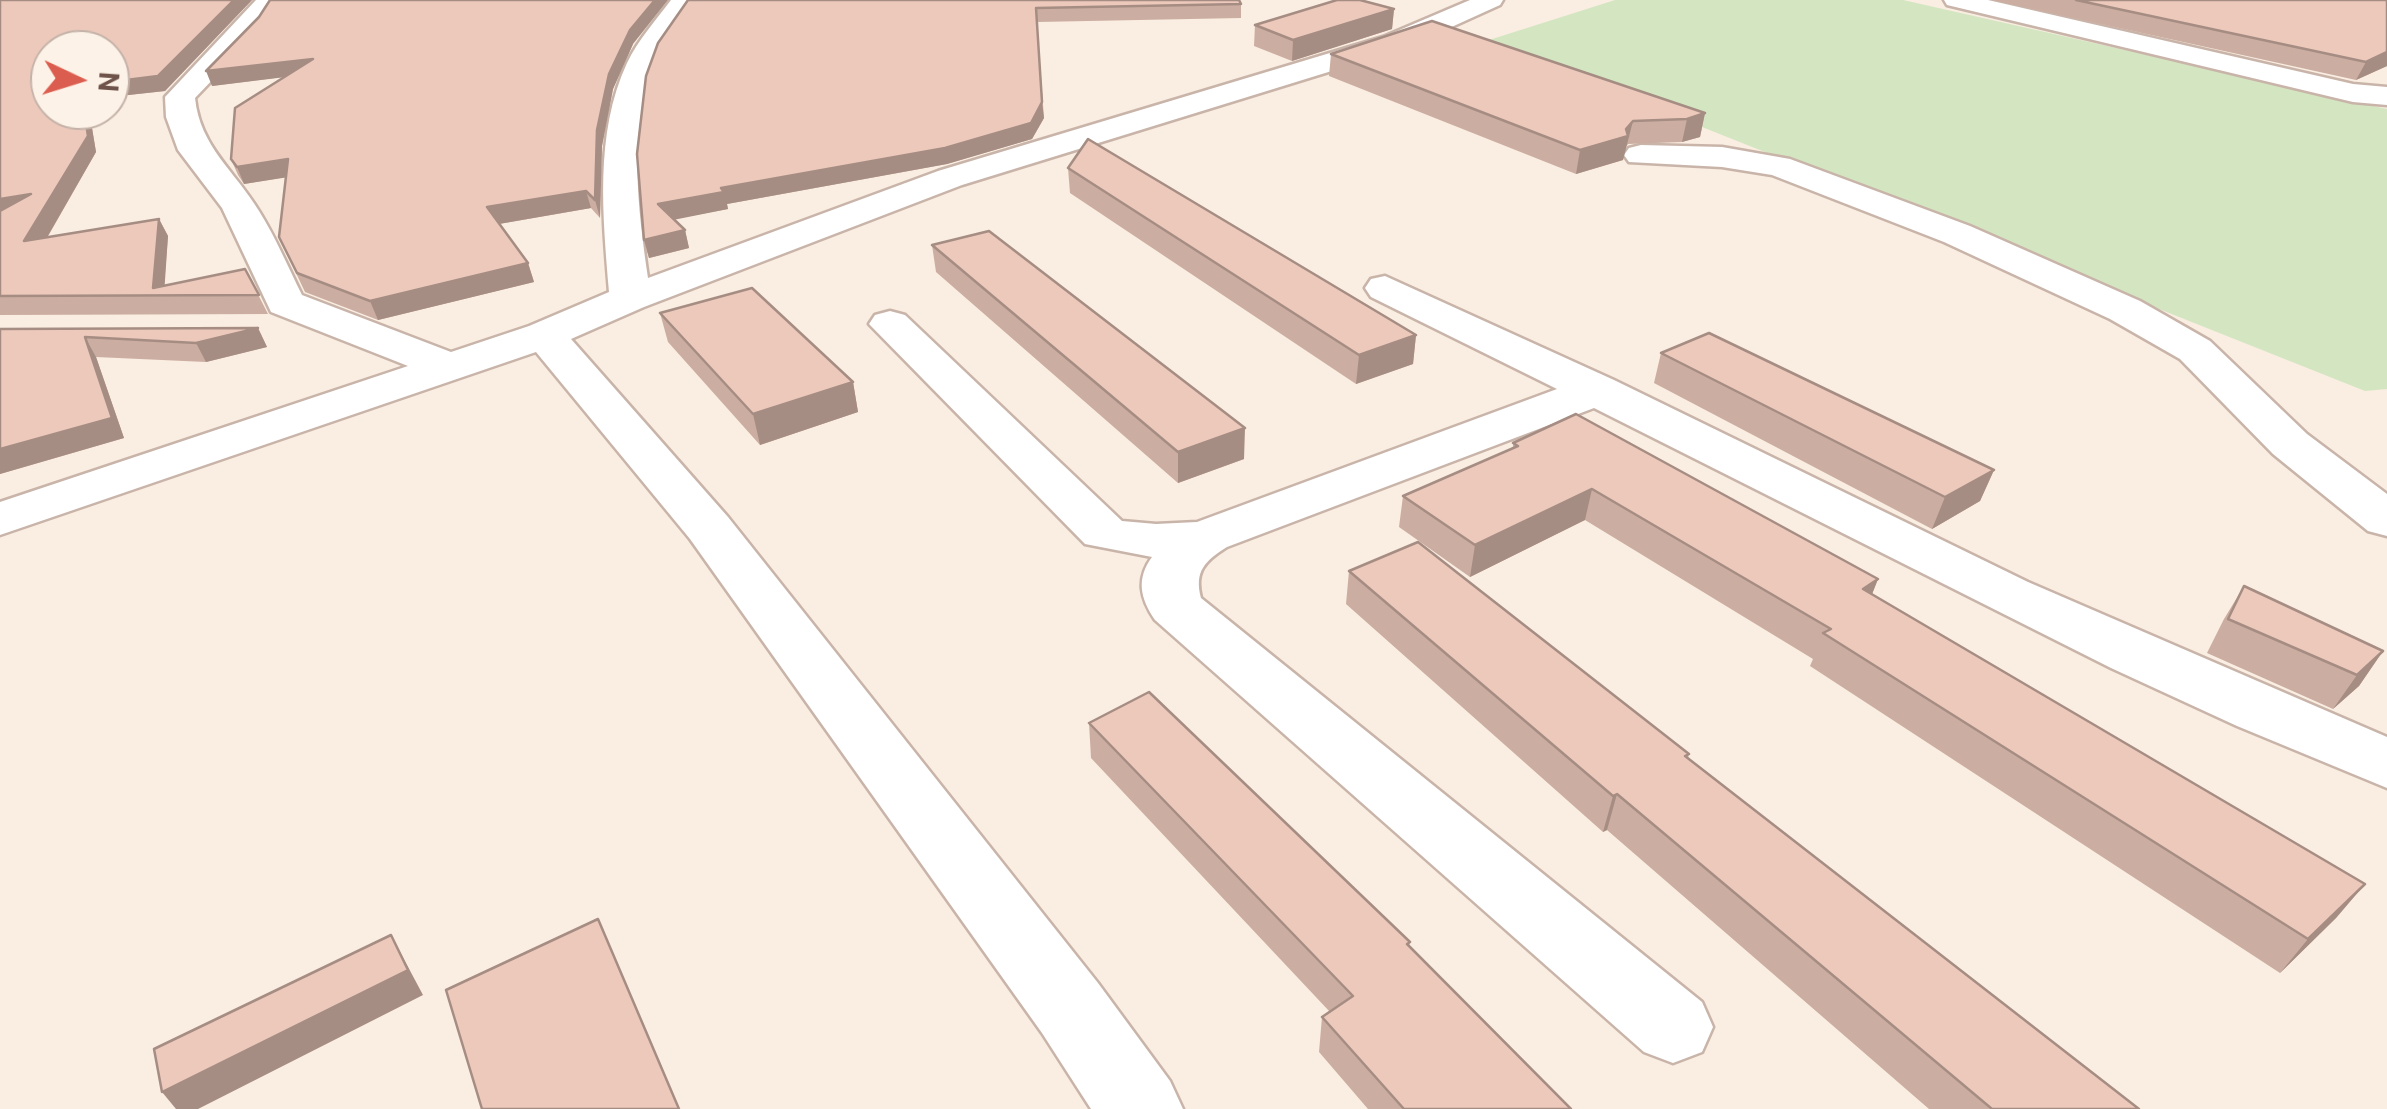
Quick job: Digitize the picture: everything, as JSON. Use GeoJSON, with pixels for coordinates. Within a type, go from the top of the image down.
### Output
{"type":"FeatureCollection","features":[{"type":"Feature","properties":{"kind":"street"},"geometry":{"type":"LineString","coordinates":[[268,0],[262,13],[226,45],[180,97],[179,122],[194,153],[225,184],[249,223],[286,303],[452,368]]}},
{"type":"Feature","properties":{"kind":"street"},"geometry":{"type":"LineString","coordinates":[[630,298],[619,202],[624,142],[640,67],[684,0]]}},
{"type":"Feature","properties":{"kind":"street"},"geometry":{"type":"LineString","coordinates":[[0,519],[544,335],[630,298],[950,178],[1393,43],[1491,0]]}},
{"type":"Feature","properties":{"kind":"street"},"geometry":{"type":"LineString","coordinates":[[1956,0],[2353,92],[2387,96]]}},
{"type":"Feature","properties":{"kind":"street"},"geometry":{"type":"LineString","coordinates":[[1641,155],[1722,157],[1778,166],[1958,234],[2124,310],[2195,350],[2290,444],[2387,520]]}},
{"type":"Feature","properties":{"kind":"street"},"geometry":{"type":"LineString","coordinates":[[1385,288],[1922,552],[2295,727],[2387,764]]}},
{"type":"Feature","properties":{"kind":"street"},"geometry":{"type":"LineString","coordinates":[[264,331],[330,322]]}},
{"type":"Feature","properties":{"kind":"street"},"geometry":{"type":"LineString","coordinates":[[890,324],[1104,533],[1137,541],[1173,543],[1208,536],[1598,390]]}},
{"type":"Feature","properties":{"kind":"street"},"geometry":{"type":"LineString","coordinates":[[544,335],[708,528],[1058,992],[1140,1109]]}},
{"type":"Feature","properties":{"kind":"street"},"geometry":{"type":"LineString","coordinates":[[1208,536],[1175,559],[1168,574],[1168,590],[1176,607],[1673,1027]]}},
{"type":"Feature","properties":{"kind":"green space"},"geometry":{"type":"Polygon","coordinates":[[[1615,0],[1903,0],[2387,109],[2387,389],[2365,391],[1486,41],[1615,0]]]}},
{"type":"Feature","properties":{"kind":"building"},"geometry":{"type":"Polygon","coordinates":[[[0,0],[234,0],[158,76],[130,80],[130,30],[30,30],[30,130],[87,130],[88,136],[24,241],[159,219],[153,288],[245,269],[259,295],[0,296],[0,211],[31,194],[0,199],[0,0]]]}},
{"type":"Feature","properties":{"kind":"building"},"geometry":{"type":"Polygon","coordinates":[[[270,0],[655,0],[630,30],[609,74],[597,130],[595,200],[586,191],[487,207],[528,263],[370,301],[297,273],[279,237],[288,159],[237,167],[231,159],[235,108],[313,59],[206,71],[259,17],[270,0]]]}},
{"type":"Feature","properties":{"kind":"building"},"geometry":{"type":"Polygon","coordinates":[[[688,0],[1239,0],[1241,4],[1036,8],[1042,102],[1031,123],[945,148],[721,188],[724,192],[658,204],[685,230],[644,240],[637,154],[646,76],[658,43],[688,0]]]}},
{"type":"Feature","properties":{"kind":"building"},"geometry":{"type":"Polygon","coordinates":[[[1337,0],[1360,0],[1394,9],[1293,40],[1255,25],[1337,0]]]}},
{"type":"Feature","properties":{"kind":"building"},"geometry":{"type":"Polygon","coordinates":[[[2076,0],[2387,0],[2387,52],[2366,62],[2076,0]]]}},
{"type":"Feature","properties":{"kind":"building"},"geometry":{"type":"Polygon","coordinates":[[[1432,21],[1705,113],[1687,119],[1633,121],[1626,129],[1628,136],[1580,150],[1331,54],[1432,21]]]}},
{"type":"Feature","properties":{"kind":"building"},"geometry":{"type":"Polygon","coordinates":[[[1088,139],[1416,335],[1359,355],[1068,168],[1088,139]]]}},
{"type":"Feature","properties":{"kind":"building"},"geometry":{"type":"Polygon","coordinates":[[[989,231],[1245,428],[1178,452],[932,245],[989,231]]]}},
{"type":"Feature","properties":{"kind":"building"},"geometry":{"type":"Polygon","coordinates":[[[752,288],[853,382],[753,414],[660,313],[752,288]]]}},
{"type":"Feature","properties":{"kind":"building"},"geometry":{"type":"Polygon","coordinates":[[[258,328],[196,343],[85,337],[112,418],[0,449],[0,329],[258,328]]]}},
{"type":"Feature","properties":{"kind":"building"},"geometry":{"type":"Polygon","coordinates":[[[1709,333],[1994,470],[1945,497],[1661,353],[1709,333]]]}},
{"type":"Feature","properties":{"kind":"building"},"geometry":{"type":"Polygon","coordinates":[[[1576,414],[1878,579],[1863,589],[2365,884],[2308,939],[1823,633],[1831,629],[1592,489],[1475,545],[1403,496],[1518,446],[1513,443],[1576,414]]]}},
{"type":"Feature","properties":{"kind":"building"},"geometry":{"type":"Polygon","coordinates":[[[1418,542],[1689,754],[1685,756],[2139,1109],[1992,1109],[1617,794],[1613,796],[1349,571],[1418,542]]]}},
{"type":"Feature","properties":{"kind":"building"},"geometry":{"type":"Polygon","coordinates":[[[2244,586],[2383,651],[2357,675],[2228,619],[2244,586]]]}},
{"type":"Feature","properties":{"kind":"building"},"geometry":{"type":"Polygon","coordinates":[[[1149,692],[1410,942],[1407,944],[1571,1109],[1404,1109],[1322,1017],[1353,996],[1089,723],[1149,692]]]}},
{"type":"Feature","properties":{"kind":"building"},"geometry":{"type":"Polygon","coordinates":[[[598,919],[679,1109],[482,1109],[446,990],[598,919]]]}},
{"type":"Feature","properties":{"kind":"building"},"geometry":{"type":"Polygon","coordinates":[[[391,935],[408,970],[162,1092],[154,1049],[391,935]]]}}]}
